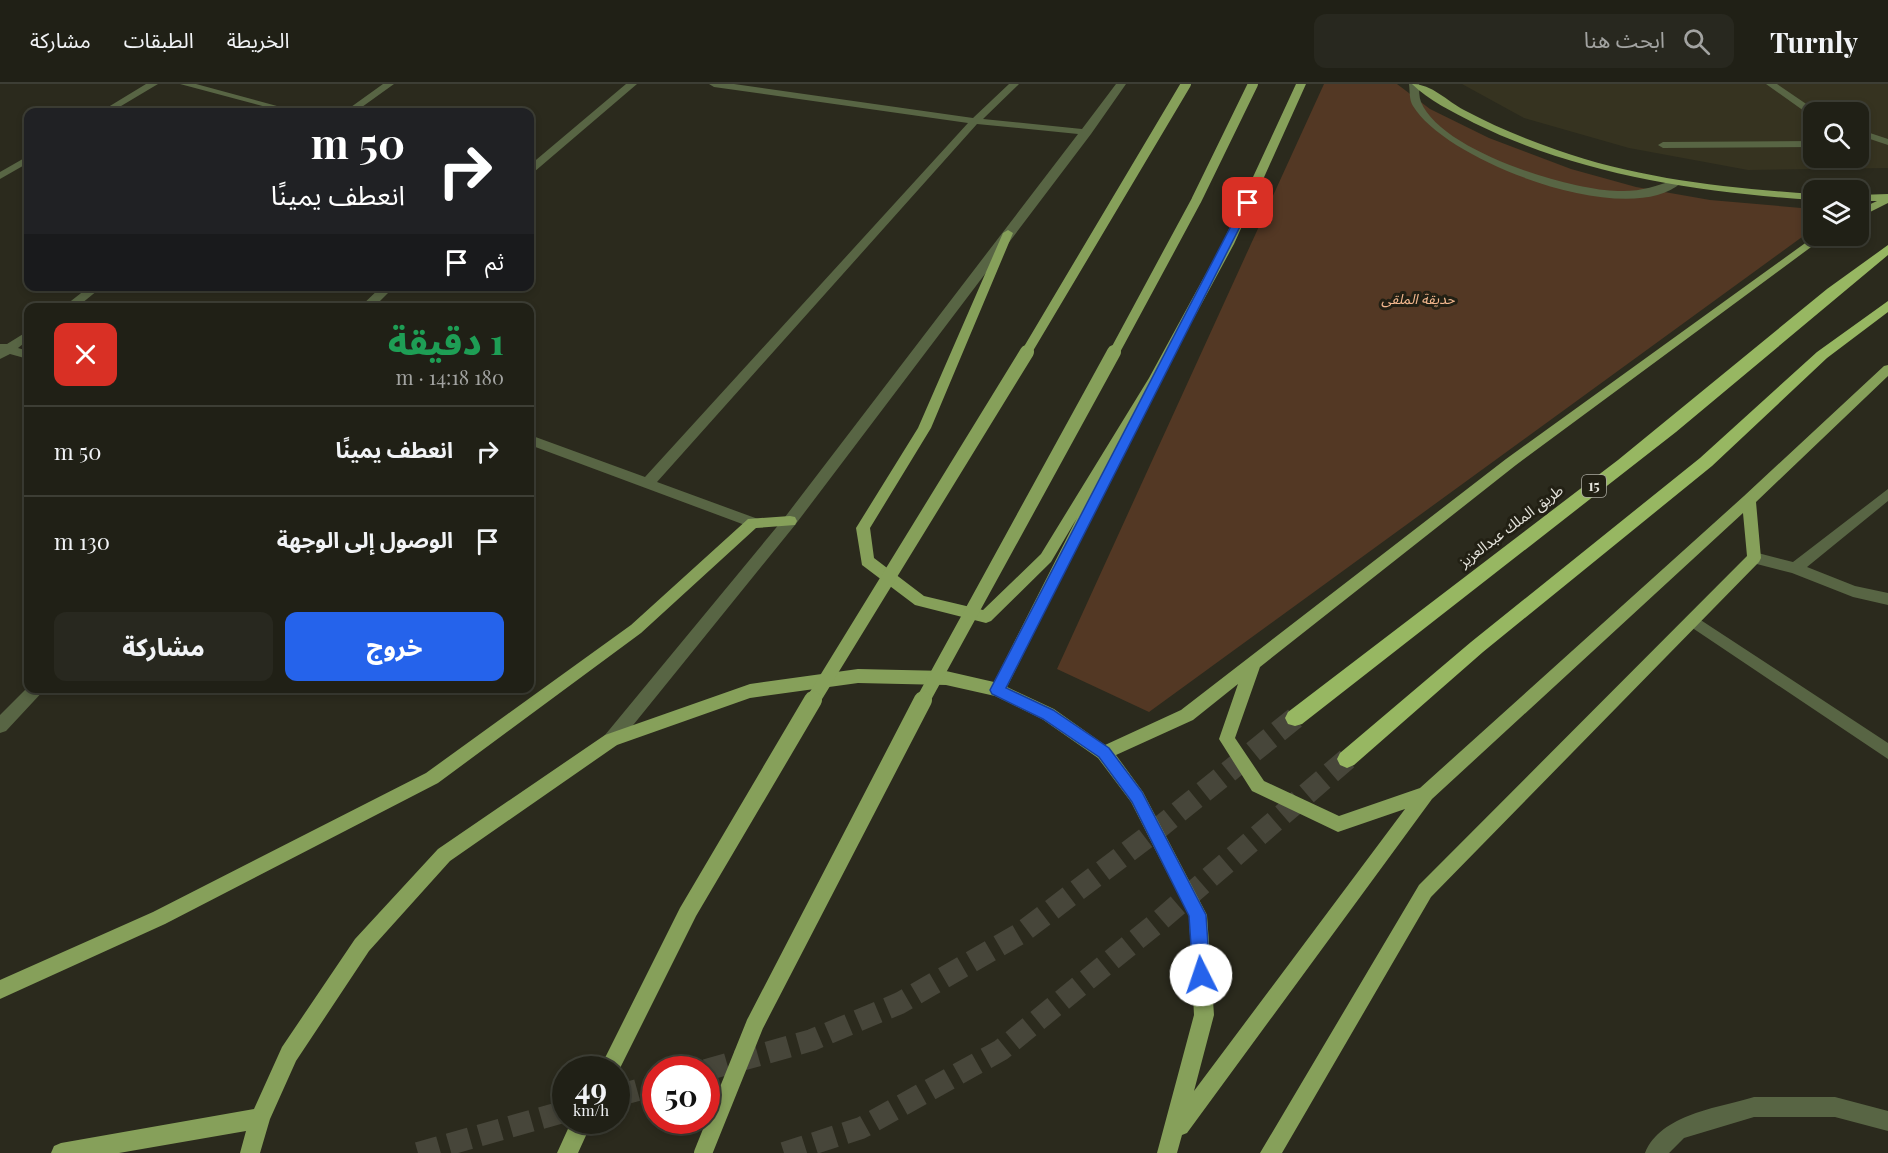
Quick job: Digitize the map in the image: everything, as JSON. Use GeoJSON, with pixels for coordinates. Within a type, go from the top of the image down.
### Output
{"type":"FeatureCollection","features":[{"type":"Feature","properties":{"kind":"highway","name":"طريق الملك عبدالعزيز"},"geometry":{"type":"LineString","coordinates":[[1295,717],[1393,638],[1671,428],[1852,274],[1888,249]]}},
{"type":"Feature","properties":{"kind":"highway"},"geometry":{"type":"LineString","coordinates":[[1347,759],[1477,647],[1706,462],[1822,355],[1888,305]]}},
{"type":"Feature","properties":{"kind":"main road"},"geometry":{"type":"LineString","coordinates":[[616,1056],[698,893],[821,685],[1119,203],[1186,84]]}},
{"type":"Feature","properties":{"kind":"main road"},"geometry":{"type":"LineString","coordinates":[[703,1153],[755,1024],[891,758],[1017,533],[1196,201],[1253,84]]}},
{"type":"Feature","properties":{"kind":"main road"},"geometry":{"type":"LineString","coordinates":[[998,690],[1157,375],[1228,244],[1301,84]]}},
{"type":"Feature","properties":{"kind":"main road"},"geometry":{"type":"LineString","coordinates":[[1415,84],[1437,100],[1515,138],[1588,163],[1676,183],[1748,194],[1803,196]]}},
{"type":"Feature","properties":{"kind":"main road"},"geometry":{"type":"LineString","coordinates":[[1869,198],[1888,198]]}},
{"type":"Feature","properties":{"kind":"main road"},"geometry":{"type":"LineString","coordinates":[[1869,209],[1888,198]]}},
{"type":"Feature","properties":{"kind":"main road"},"geometry":{"type":"LineString","coordinates":[[1008,233],[924,428],[863,528],[867,561],[920,601],[986,617],[1046,558],[1157,375]]}},
{"type":"Feature","properties":{"kind":"main road"},"geometry":{"type":"LineString","coordinates":[[1104,753],[1186,715],[1511,462],[1807,246]]}},
{"type":"Feature","properties":{"kind":"main road"},"geometry":{"type":"LineString","coordinates":[[1175,1134],[1426,794],[1749,500],[1888,369]]}},
{"type":"Feature","properties":{"kind":"main road"},"geometry":{"type":"LineString","coordinates":[[1270,1153],[1425,891],[1754,558],[1749,500]]}},
{"type":"Feature","properties":{"kind":"main road"},"geometry":{"type":"LineString","coordinates":[[0,990],[159,918],[432,778],[636,628],[753,523],[790,521]]}},
{"type":"Feature","properties":{"kind":"main road"},"geometry":{"type":"LineString","coordinates":[[1254,661],[1227,739],[1258,786],[1338,824],[1426,794]]}},
{"type":"Feature","properties":{"kind":"main road"},"geometry":{"type":"LineString","coordinates":[[250,1153],[260,1118],[289,1054],[362,945],[444,855],[611,740],[750,691],[858,676],[946,678],[998,690],[1048,714],[1104,753],[1137,797],[1198,915],[1204,1015],[1175,1134],[1167,1153]]}},
{"type":"Feature","properties":{"kind":"main road"},"geometry":{"type":"LineString","coordinates":[[61,1153],[260,1118]]}},
{"type":"Feature","properties":{"kind":"main road"},"geometry":{"type":"LineString","coordinates":[[567,1153],[576,1134]]}},
{"type":"Feature","properties":{"kind":"street"},"geometry":{"type":"LineString","coordinates":[[112,108],[153,84]]}},
{"type":"Feature","properties":{"kind":"street"},"geometry":{"type":"LineString","coordinates":[[185,84],[278,108]]}},
{"type":"Feature","properties":{"kind":"street"},"geometry":{"type":"LineString","coordinates":[[354,108],[389,84]]}},
{"type":"Feature","properties":{"kind":"street"},"geometry":{"type":"LineString","coordinates":[[534,167],[632,84]]}},
{"type":"Feature","properties":{"kind":"street"},"geometry":{"type":"LineString","coordinates":[[714,84],[975,121],[1087,132]]}},
{"type":"Feature","properties":{"kind":"street"},"geometry":{"type":"LineString","coordinates":[[647,484],[975,121],[1014,84]]}},
{"type":"Feature","properties":{"kind":"street"},"geometry":{"type":"LineString","coordinates":[[611,740],[790,521],[1087,132],[1121,84]]}},
{"type":"Feature","properties":{"kind":"street"},"geometry":{"type":"LineString","coordinates":[[1415,84],[1416,104],[1428,119],[1460,145],[1495,164],[1552,183],[1606,194],[1642,194],[1676,183]]}},
{"type":"Feature","properties":{"kind":"street"},"geometry":{"type":"LineString","coordinates":[[1771,84],[1803,106]]}},
{"type":"Feature","properties":{"kind":"street"},"geometry":{"type":"LineString","coordinates":[[1869,136],[1888,142]]}},
{"type":"Feature","properties":{"kind":"street"},"geometry":{"type":"LineString","coordinates":[[1663,145],[1803,144]]}},
{"type":"Feature","properties":{"kind":"street"},"geometry":{"type":"LineString","coordinates":[[0,176],[24,161]]}},
{"type":"Feature","properties":{"kind":"street"},"geometry":{"type":"LineString","coordinates":[[75,303],[91,291]]}},
{"type":"Feature","properties":{"kind":"street"},"geometry":{"type":"LineString","coordinates":[[371,303],[384,291]]}},
{"type":"Feature","properties":{"kind":"street"},"geometry":{"type":"LineString","coordinates":[[3,350],[24,337]]}},
{"type":"Feature","properties":{"kind":"street"},"geometry":{"type":"LineString","coordinates":[[3,350],[24,354]]}},
{"type":"Feature","properties":{"kind":"street"},"geometry":{"type":"LineString","coordinates":[[534,442],[753,523]]}},
{"type":"Feature","properties":{"kind":"street"},"geometry":{"type":"LineString","coordinates":[[1795,568],[1888,494]]}},
{"type":"Feature","properties":{"kind":"street"},"geometry":{"type":"LineString","coordinates":[[1754,558],[1795,568],[1853,591],[1888,599]]}},
{"type":"Feature","properties":{"kind":"street"},"geometry":{"type":"LineString","coordinates":[[1692,621],[1888,752]]}},
{"type":"Feature","properties":{"kind":"street"},"geometry":{"type":"LineString","coordinates":[[0,726],[33,693]]}},
{"type":"Feature","properties":{"kind":"street"},"geometry":{"type":"LineString","coordinates":[[1655,1153],[1678,1130],[1754,1107],[1834,1107],[1888,1121]]}},
{"type":"Feature","properties":{"kind":"shaded area"},"geometry":{"type":"Polygon","coordinates":[[[1462,84],[1888,84],[1888,168],[1748,170],[1629,148],[1524,118],[1462,84]]]}},
{"type":"Feature","properties":{"kind":"green space","name":"حديقة الملقى"},"geometry":{"type":"Polygon","coordinates":[[[1324,84],[1397,84],[1430,109],[1489,138],[1571,169],[1636,187],[1710,200],[1803,208],[1803,236],[1149,712],[1057,669],[1324,84]]]}},
{"type":"Feature","properties":{"kind":"tunnel"},"geometry":{"type":"LineString","coordinates":[[720,1066],[812,1040],[900,1003],[1021,933],[1150,835],[1295,718]]}},
{"type":"Feature","properties":{"kind":"tunnel"},"geometry":{"type":"LineString","coordinates":[[784,1153],[861,1128],[1001,1050],[1158,922],[1347,759]]}},
{"type":"Feature","properties":{"kind":"tunnel"},"geometry":{"type":"LineString","coordinates":[[630,1092],[642,1089]]}},
{"type":"Feature","properties":{"kind":"tunnel"},"geometry":{"type":"LineString","coordinates":[[418,1153],[552,1115]]}},
{"type":"Feature","properties":{"kind":"route"},"geometry":{"type":"LineString","coordinates":[[1201,975],[1198,915],[1137,797],[1104,753],[1048,714],[998,690],[1157,375],[1248,203]]}}]}
